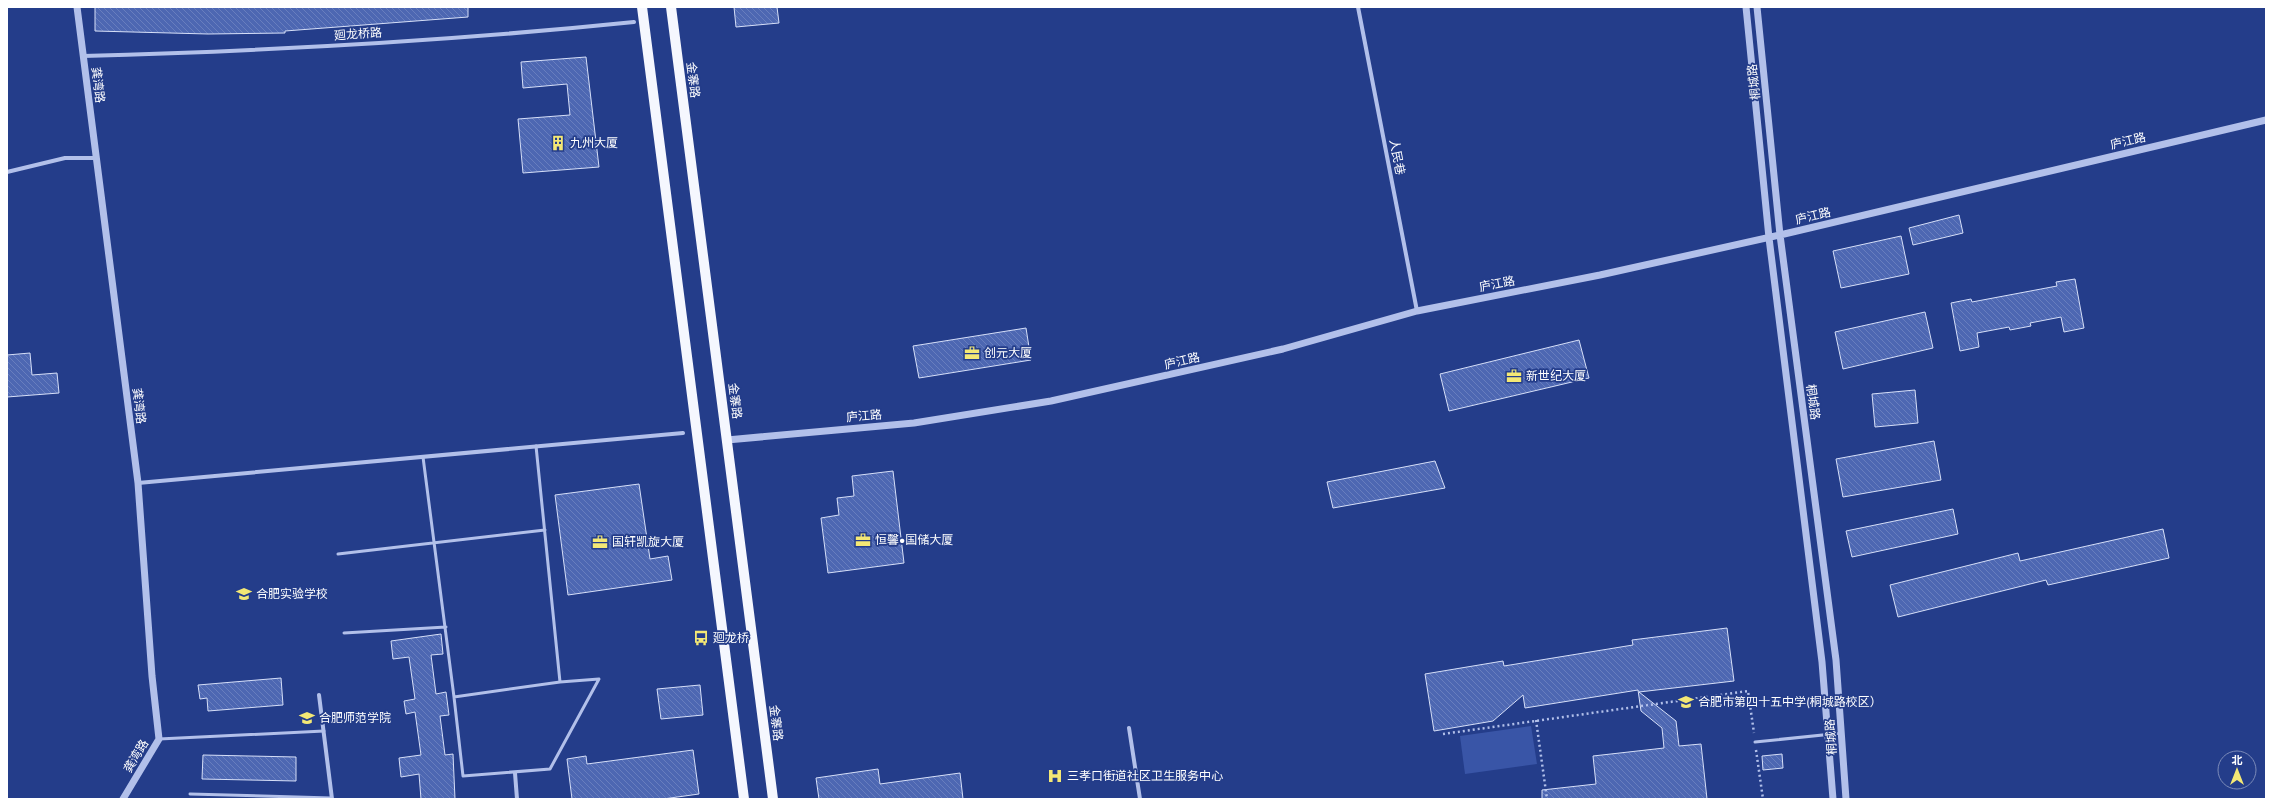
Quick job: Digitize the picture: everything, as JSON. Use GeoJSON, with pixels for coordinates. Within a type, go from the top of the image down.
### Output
{"type":"FeatureCollection","features":[{"type":"Feature","properties":{"kind":"main road"},"geometry":{"type":"LineString","coordinates":[[642,7],[744,799]]}},
{"type":"Feature","properties":{"kind":"main road","name":"金寨路"},"geometry":{"type":"LineString","coordinates":[[671,7],[773,799]]}},
{"type":"Feature","properties":{"kind":"street","name":"龚湾路"},"geometry":{"type":"LineString","coordinates":[[77,7],[138,483],[152,676],[159,739],[123,799]]}},
{"type":"Feature","properties":{"kind":"street","name":"人民巷"},"geometry":{"type":"LineString","coordinates":[[1358,7],[1417,311]]}},
{"type":"Feature","properties":{"kind":"street","name":"桐城路"},"geometry":{"type":"LineString","coordinates":[[1746,7],[1770,238],[1822,662],[1833,799]]}},
{"type":"Feature","properties":{"kind":"street","name":"桐城路"},"geometry":{"type":"LineString","coordinates":[[1757,7],[1780,235],[1836,660],[1846,799]]}},
{"type":"Feature","properties":{"kind":"street","name":"廻龙桥路"},"geometry":{"type":"LineString","coordinates":[[83,56],[253,51],[500,36],[634,22]]}},
{"type":"Feature","properties":{"kind":"street","name":"庐江路"},"geometry":{"type":"LineString","coordinates":[[727,440],[914,423],[1051,401],[1283,350],[1417,311],[1600,275],[1770,238],[2266,120]]}},
{"type":"Feature","properties":{"kind":"street"},"geometry":{"type":"LineString","coordinates":[[7,172],[65,158],[96,158]]}},
{"type":"Feature","properties":{"kind":"street"},"geometry":{"type":"LineString","coordinates":[[138,483],[683,433]]}},
{"type":"Feature","properties":{"kind":"street"},"geometry":{"type":"LineString","coordinates":[[320,695],[331,798]]}},
{"type":"Feature","properties":{"kind":"street"},"geometry":{"type":"LineString","coordinates":[[1129,728],[1140,799]]}},
{"type":"Feature","properties":{"kind":"street"},"geometry":{"type":"LineString","coordinates":[[515,773],[518,799]]}},
{"type":"Feature","properties":{"kind":"lane"},"geometry":{"type":"LineString","coordinates":[[536,446],[560,682]]}},
{"type":"Feature","properties":{"kind":"lane"},"geometry":{"type":"LineString","coordinates":[[423,457],[446,627],[463,776],[550,769],[599,679],[560,682],[454,697]]}},
{"type":"Feature","properties":{"kind":"lane"},"geometry":{"type":"LineString","coordinates":[[338,554],[545,530]]}},
{"type":"Feature","properties":{"kind":"lane"},"geometry":{"type":"LineString","coordinates":[[344,633],[446,627]]}},
{"type":"Feature","properties":{"kind":"lane"},"geometry":{"type":"LineString","coordinates":[[159,739],[324,731]]}},
{"type":"Feature","properties":{"kind":"lane"},"geometry":{"type":"LineString","coordinates":[[1755,742],[1842,733]]}},
{"type":"Feature","properties":{"kind":"lane"},"geometry":{"type":"LineString","coordinates":[[190,794],[331,798]]}},
{"type":"Feature","properties":{"kind":"path"},"geometry":{"type":"LineString","coordinates":[[1443,734],[1748,691],[1763,799]]}},
{"type":"Feature","properties":{"kind":"path"},"geometry":{"type":"LineString","coordinates":[[1536,720],[1547,799]]}},
{"type":"Feature","properties":{"kind":"shaded area"},"geometry":{"type":"Polygon","coordinates":[[[1531,726],[1537,764],[1465,774],[1460,736],[1531,726]]]}},
{"type":"Feature","properties":{"kind":"building"},"geometry":{"type":"Polygon","coordinates":[[[95,7],[468,7],[468,17],[285,31],[285,33],[208,34],[95,31],[95,7]]]}},
{"type":"Feature","properties":{"kind":"building"},"geometry":{"type":"Polygon","coordinates":[[[734,7],[777,7],[779,23],[736,27],[734,7]]]}},
{"type":"Feature","properties":{"kind":"building","name":"九州大厦"},"geometry":{"type":"Polygon","coordinates":[[[586,57],[599,167],[523,173],[518,119],[570,115],[567,84],[523,88],[521,62],[586,57]]]}},
{"type":"Feature","properties":{"kind":"building"},"geometry":{"type":"Polygon","coordinates":[[[1959,215],[1963,233],[1913,245],[1909,228],[1959,215]]]}},
{"type":"Feature","properties":{"kind":"building"},"geometry":{"type":"Polygon","coordinates":[[[1901,236],[1909,274],[1841,288],[1833,251],[1901,236]]]}},
{"type":"Feature","properties":{"kind":"building"},"geometry":{"type":"Polygon","coordinates":[[[2075,279],[2084,328],[2064,332],[2061,317],[2030,323],[2031,326],[2010,330],[2009,327],[1977,333],[1979,347],[1960,351],[1951,303],[1971,299],[1972,302],[2057,286],[2056,282],[2075,279]]]}},
{"type":"Feature","properties":{"kind":"building"},"geometry":{"type":"Polygon","coordinates":[[[1925,312],[1933,348],[1843,369],[1835,332],[1925,312]]]}},
{"type":"Feature","properties":{"kind":"building","name":"创元大厦"},"geometry":{"type":"Polygon","coordinates":[[[1026,328],[1031,360],[919,378],[913,346],[1026,328]]]}},
{"type":"Feature","properties":{"kind":"building","name":"新世纪大厦"},"geometry":{"type":"Polygon","coordinates":[[[1579,340],[1589,378],[1449,411],[1440,374],[1579,340]]]}},
{"type":"Feature","properties":{"kind":"building"},"geometry":{"type":"Polygon","coordinates":[[[30,353],[32,375],[57,373],[59,393],[7,397],[7,355],[30,353]]]}},
{"type":"Feature","properties":{"kind":"building"},"geometry":{"type":"Polygon","coordinates":[[[1915,390],[1918,423],[1875,427],[1872,394],[1915,390]]]}},
{"type":"Feature","properties":{"kind":"building"},"geometry":{"type":"Polygon","coordinates":[[[1934,441],[1941,480],[1843,497],[1836,459],[1934,441]]]}},
{"type":"Feature","properties":{"kind":"building"},"geometry":{"type":"Polygon","coordinates":[[[1435,461],[1445,488],[1333,508],[1327,482],[1435,461]]]}},
{"type":"Feature","properties":{"kind":"building","name":"恒馨•国储大厦"},"geometry":{"type":"Polygon","coordinates":[[[893,471],[904,563],[828,573],[821,518],[839,515],[837,498],[854,496],[852,476],[893,471]]]}},
{"type":"Feature","properties":{"kind":"building","name":"国轩凯旋大厦"},"geometry":{"type":"Polygon","coordinates":[[[639,484],[650,559],[668,556],[672,580],[568,595],[555,495],[639,484]]]}},
{"type":"Feature","properties":{"kind":"building"},"geometry":{"type":"Polygon","coordinates":[[[1953,509],[1958,534],[1852,557],[1846,531],[1953,509]]]}},
{"type":"Feature","properties":{"kind":"building"},"geometry":{"type":"Polygon","coordinates":[[[2163,529],[2169,558],[2048,585],[2046,580],[1898,617],[1890,585],[2018,553],[2020,561],[2163,529]]]}},
{"type":"Feature","properties":{"kind":"building"},"geometry":{"type":"Polygon","coordinates":[[[1727,628],[1734,681],[1639,692],[1676,721],[1679,746],[1701,744],[1707,799],[1542,799],[1542,790],[1596,784],[1593,756],[1664,748],[1662,728],[1641,711],[1638,690],[1525,708],[1523,695],[1493,721],[1434,731],[1425,674],[1503,661],[1504,666],[1633,645],[1632,640],[1727,628]]]}},
{"type":"Feature","properties":{"kind":"building"},"geometry":{"type":"Polygon","coordinates":[[[441,634],[443,654],[431,655],[436,694],[446,692],[449,715],[440,716],[445,755],[453,754],[455,799],[421,799],[419,774],[401,777],[399,758],[421,755],[415,712],[406,714],[404,701],[415,699],[409,657],[393,659],[391,641],[441,634]]]}},
{"type":"Feature","properties":{"kind":"building"},"geometry":{"type":"Polygon","coordinates":[[[281,678],[283,705],[208,711],[207,698],[200,699],[198,685],[281,678]]]}},
{"type":"Feature","properties":{"kind":"building"},"geometry":{"type":"Polygon","coordinates":[[[700,685],[703,715],[661,719],[657,689],[700,685]]]}},
{"type":"Feature","properties":{"kind":"building"},"geometry":{"type":"Polygon","coordinates":[[[693,750],[699,794],[663,799],[572,799],[567,759],[586,756],[587,764],[693,750]]]}},
{"type":"Feature","properties":{"kind":"building"},"geometry":{"type":"Polygon","coordinates":[[[1782,754],[1783,768],[1763,770],[1762,756],[1782,754]]]}},
{"type":"Feature","properties":{"kind":"building"},"geometry":{"type":"Polygon","coordinates":[[[203,755],[296,757],[296,781],[202,779],[203,755]]]}},
{"type":"Feature","properties":{"kind":"building"},"geometry":{"type":"Polygon","coordinates":[[[878,769],[880,784],[960,773],[963,799],[819,799],[816,778],[878,769]]]}},
{"type":"Feature","properties":{"kind":"place","name":"九州大厦"},"geometry":{"type":"Point","coordinates":[558,143]}},
{"type":"Feature","properties":{"kind":"place","name":"创元大厦"},"geometry":{"type":"Point","coordinates":[972,353]}},
{"type":"Feature","properties":{"kind":"place","name":"新世纪大厦"},"geometry":{"type":"Point","coordinates":[1514,376]}},
{"type":"Feature","properties":{"kind":"place","name":"恒馨•国储大厦"},"geometry":{"type":"Point","coordinates":[863,540]}},
{"type":"Feature","properties":{"kind":"place","name":"国轩凯旋大厦"},"geometry":{"type":"Point","coordinates":[600,542]}},
{"type":"Feature","properties":{"kind":"place","name":"合肥实验学校"},"geometry":{"type":"Point","coordinates":[244,594]}},
{"type":"Feature","properties":{"kind":"place","name":"廻龙桥"},"geometry":{"type":"Point","coordinates":[701,638]}},
{"type":"Feature","properties":{"kind":"place","name":"合肥市第四十五中学(桐城路校区）"},"geometry":{"type":"Point","coordinates":[1686,702]}},
{"type":"Feature","properties":{"kind":"place","name":"合肥师范学院"},"geometry":{"type":"Point","coordinates":[307,718]}},
{"type":"Feature","properties":{"kind":"place","name":"三孝口街道社区卫生服务中心"},"geometry":{"type":"Point","coordinates":[1055,776]}}]}
